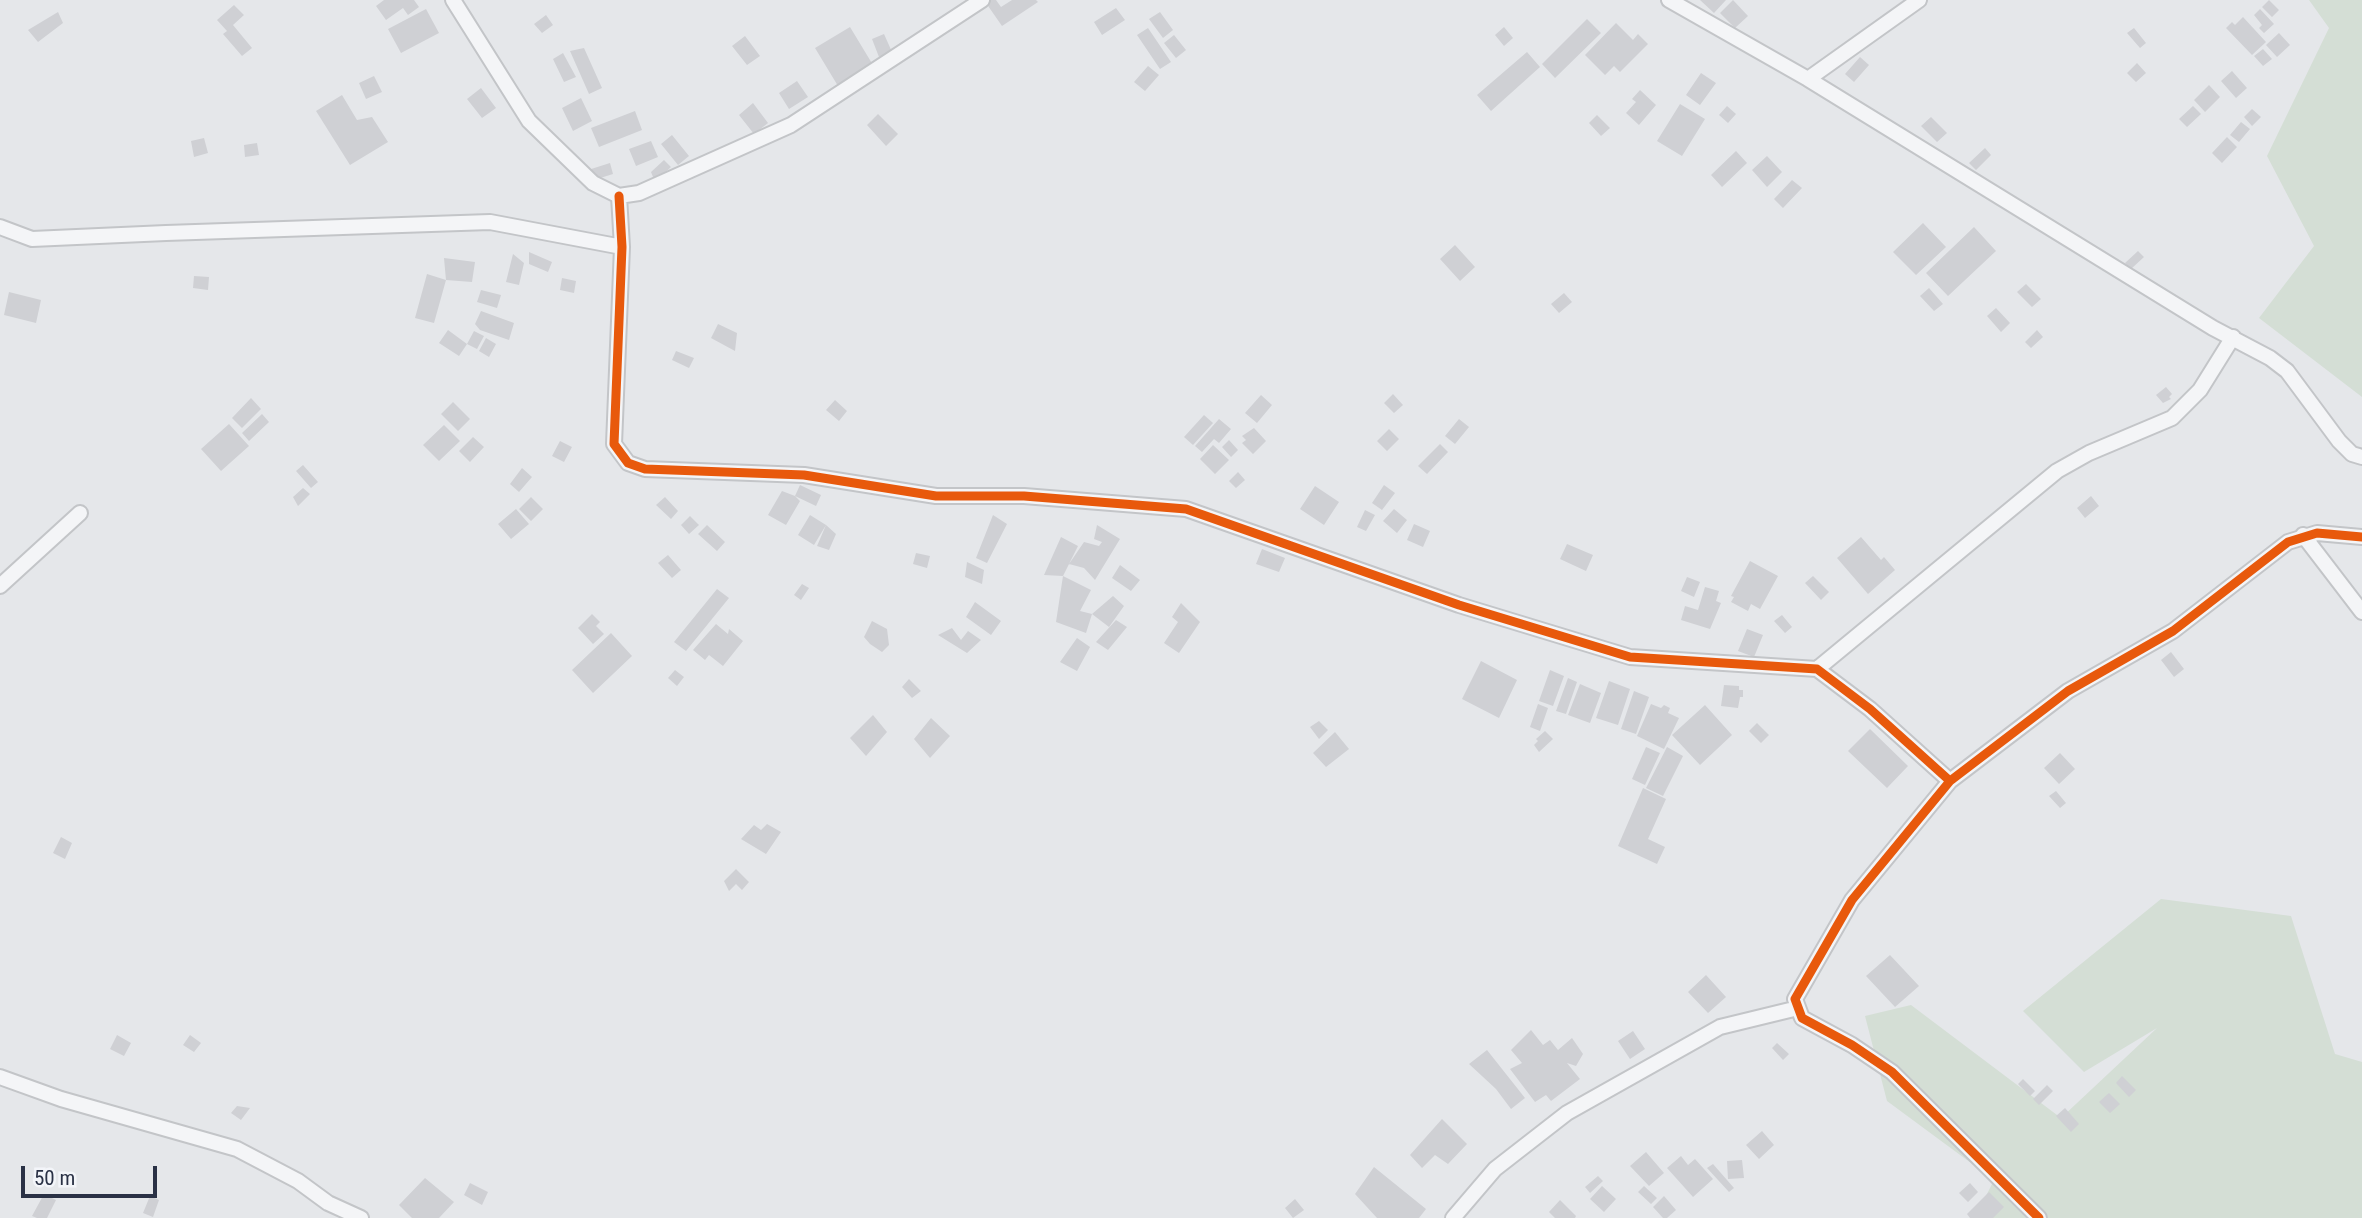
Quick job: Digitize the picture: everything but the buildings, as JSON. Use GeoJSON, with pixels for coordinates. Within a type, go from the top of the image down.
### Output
{"type":"FeatureCollection","features":[{"type":"Feature","properties":{"kind":"street"},"geometry":{"type":"LineString","coordinates":[[453,0],[529,121],[593,183],[619,196],[639,193],[791,125],[982,0]]}},
{"type":"Feature","properties":{"kind":"street"},"geometry":{"type":"LineString","coordinates":[[1669,0],[1808,79],[2213,328],[2270,358],[2287,371],[2339,442],[2352,454],[2362,457]]}},
{"type":"Feature","properties":{"kind":"street"},"geometry":{"type":"LineString","coordinates":[[1808,79],[1919,0]]}},
{"type":"Feature","properties":{"kind":"street"},"geometry":{"type":"LineString","coordinates":[[619,196],[622,247],[614,444],[628,463],[645,469],[804,475],[936,496],[1024,496],[1186,509],[1459,605],[1630,657],[1817,669],[1870,709],[1950,781]]}},
{"type":"Feature","properties":{"kind":"street"},"geometry":{"type":"LineString","coordinates":[[0,227],[32,239],[490,222],[622,247]]}},
{"type":"Feature","properties":{"kind":"street"},"geometry":{"type":"LineString","coordinates":[[1817,669],[2057,471],[2088,453],[2172,418],[2200,390],[2233,338]]}},
{"type":"Feature","properties":{"kind":"street"},"geometry":{"type":"LineString","coordinates":[[0,586],[80,513]]}},
{"type":"Feature","properties":{"kind":"street"},"geometry":{"type":"LineString","coordinates":[[2039,1218],[1892,1072],[1852,1045],[1802,1018],[1795,999],[1852,900],[1950,781],[2068,691],[2173,631],[2288,541],[2317,533],[2362,537]]}},
{"type":"Feature","properties":{"kind":"street"},"geometry":{"type":"LineString","coordinates":[[2303,535],[2362,612]]}},
{"type":"Feature","properties":{"kind":"street"},"geometry":{"type":"LineString","coordinates":[[1453,1218],[1495,1169],[1567,1113],[1720,1027],[1798,1008]]}},
{"type":"Feature","properties":{"kind":"street"},"geometry":{"type":"LineString","coordinates":[[0,1077],[61,1099],[237,1149],[298,1181],[328,1203],[361,1218]]}},
{"type":"Feature","properties":{"kind":"shaded area"},"geometry":{"type":"Polygon","coordinates":[[[2309,0],[2362,0],[2362,397],[2259,318],[2314,246],[2267,156],[2329,28],[2309,0]]]}},
{"type":"Feature","properties":{"kind":"shaded area"},"geometry":{"type":"Polygon","coordinates":[[[2161,899],[2291,916],[2335,1054],[2362,1062],[2362,1218],[1975,1218],[1994,1180],[1887,1101],[1865,1016],[1911,1005],[2061,1118],[2157,1028],[2084,1072],[2023,1011],[2161,899]]]}},
{"type":"Feature","properties":{"kind":"cycle path"},"geometry":{"type":"LineString","coordinates":[[619,196],[622,247],[614,444],[628,463],[645,469],[804,475],[936,496],[1024,496],[1186,509],[1459,605],[1630,657],[1817,669],[1870,709],[1950,781]]}},
{"type":"Feature","properties":{"kind":"cycle path"},"geometry":{"type":"LineString","coordinates":[[2039,1218],[1892,1072],[1852,1045],[1802,1018],[1795,999],[1852,900],[1950,781],[2068,691],[2173,631],[2288,542],[2317,533],[2362,537]]}}]}
